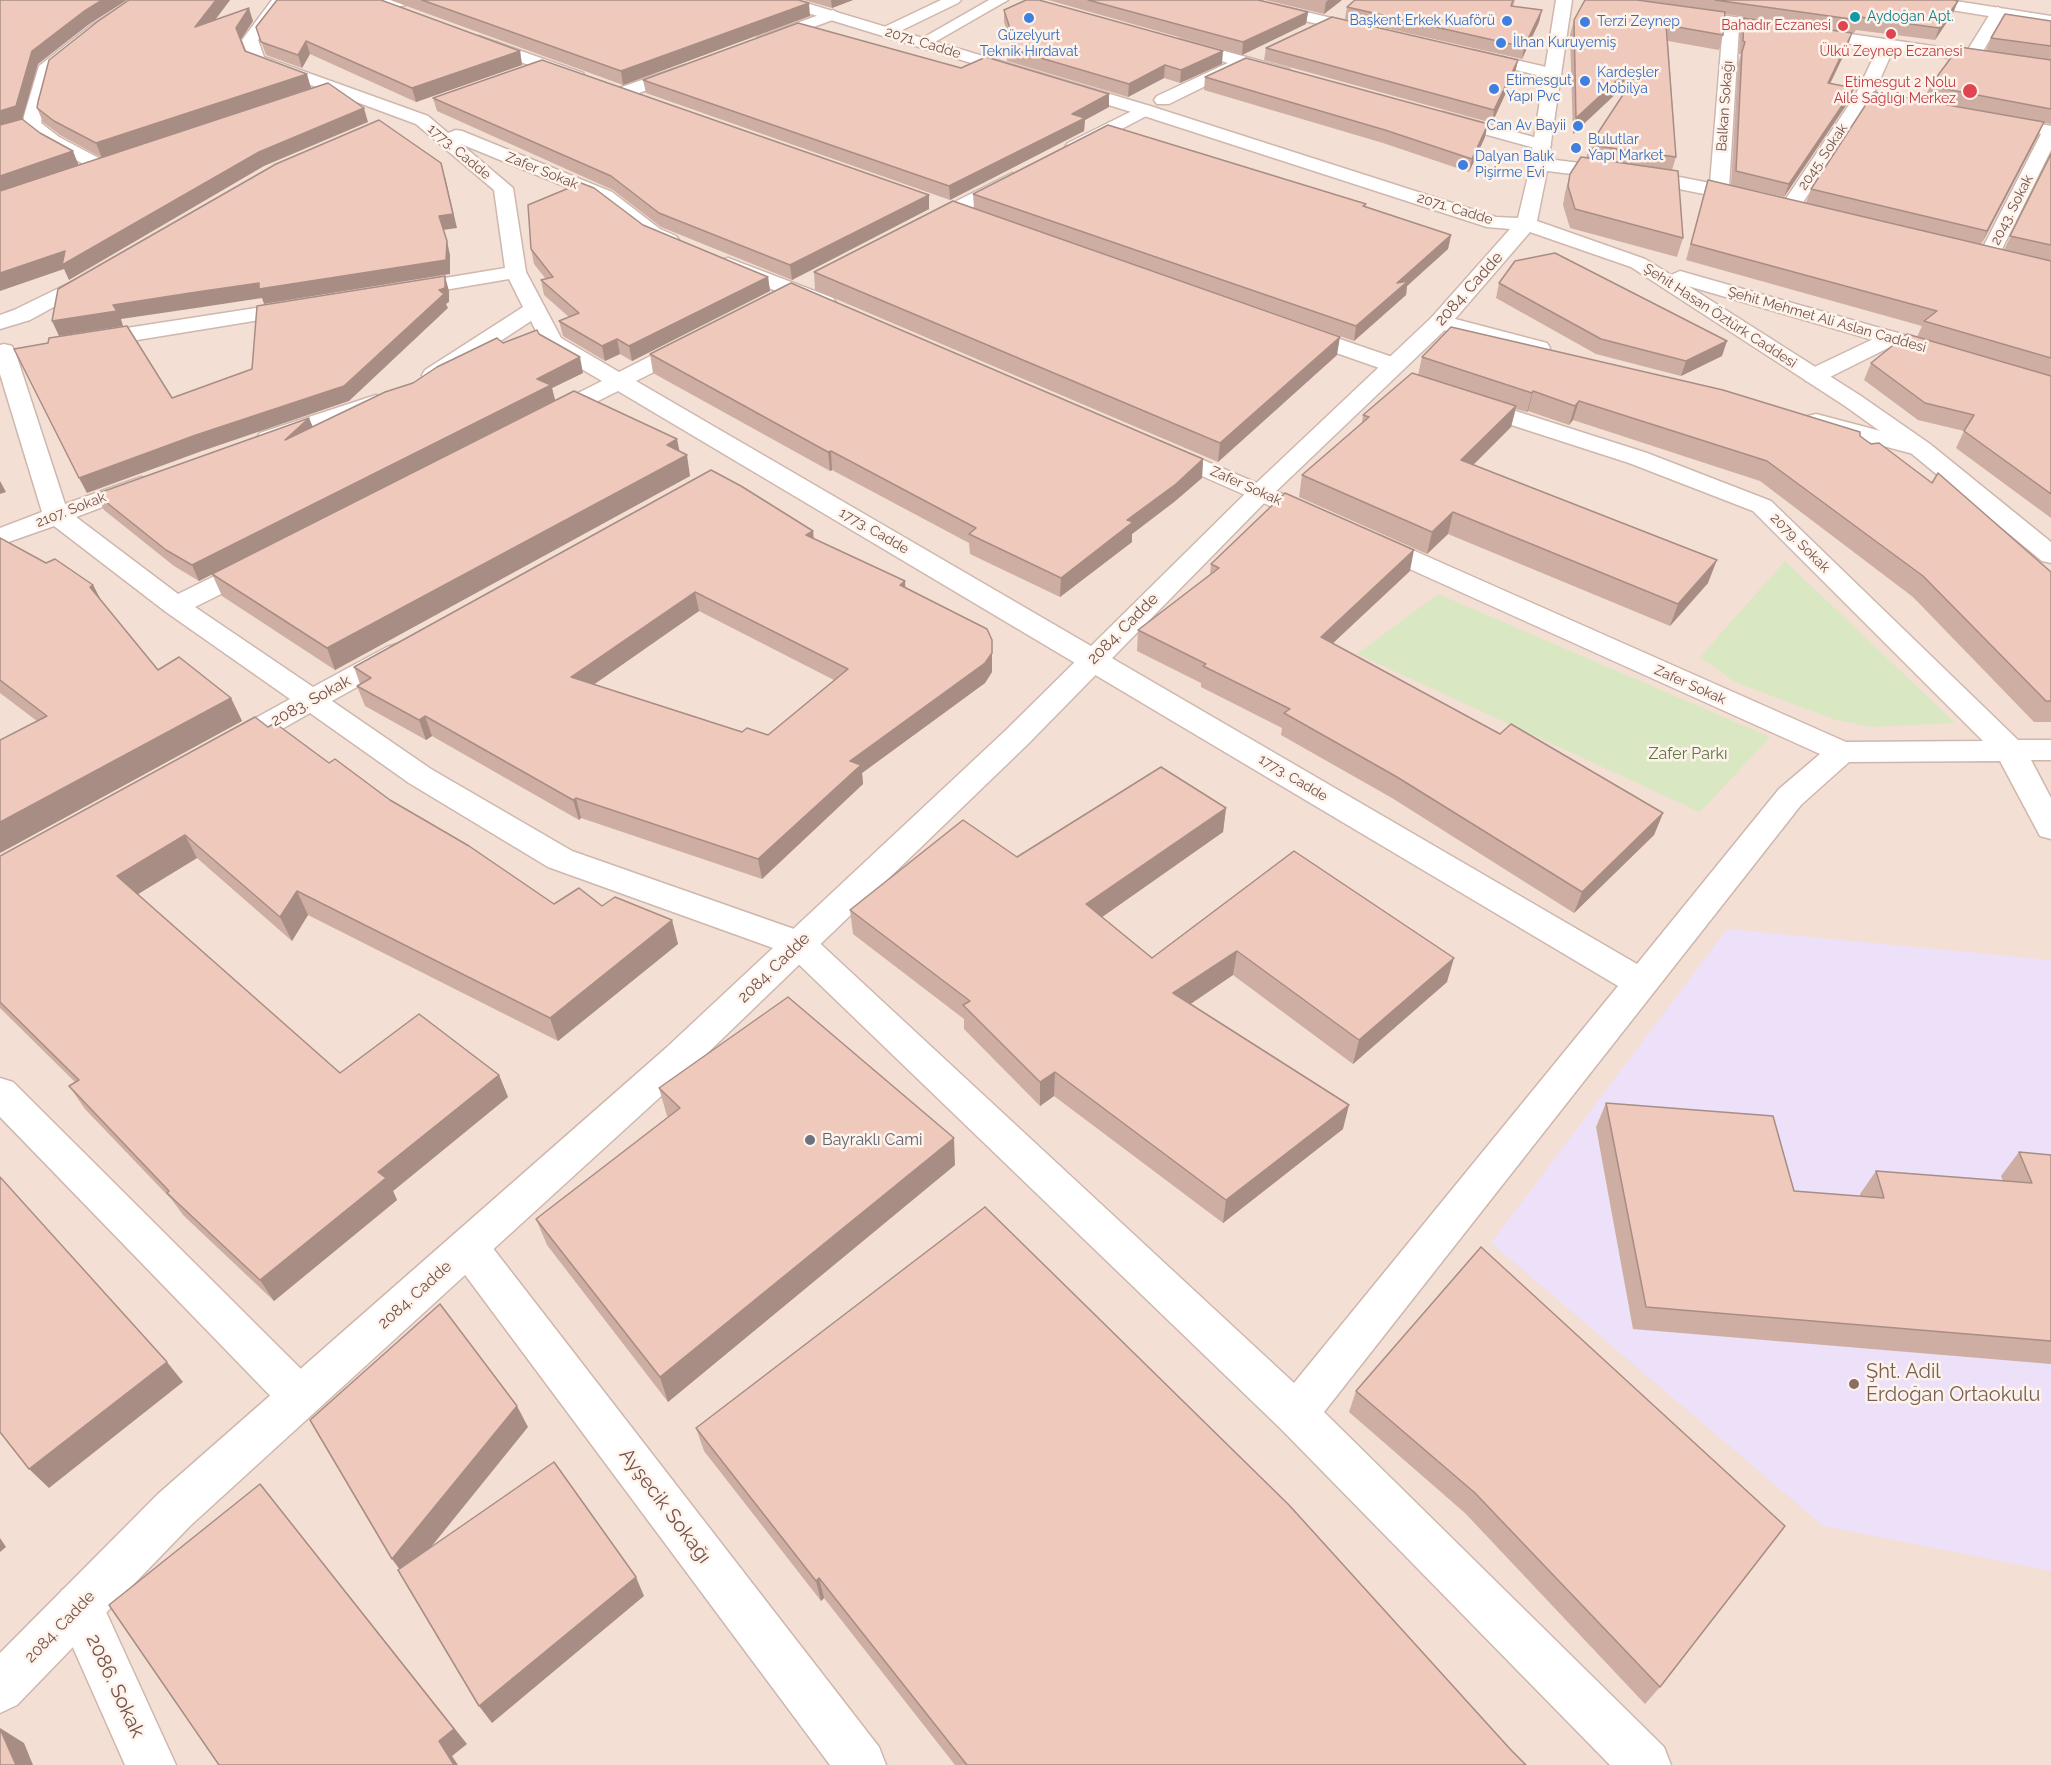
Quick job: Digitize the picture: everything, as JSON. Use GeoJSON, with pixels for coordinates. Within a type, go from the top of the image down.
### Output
{"type":"FeatureCollection","features":[{"type":"Feature","properties":{"kind":"street"},"geometry":{"type":"LineString","coordinates":[[32,125],[45,70],[95,30],[141,0]]}},
{"type":"Feature","properties":{"kind":"street","name":"1773. Cadde"},"geometry":{"type":"LineString","coordinates":[[280,0],[250,40],[257,60],[324,92],[411,116],[503,188],[516,272],[552,342],[619,381],[737,464],[1093,660],[1641,983]]}},
{"type":"Feature","properties":{"kind":"street","name":"2071. Cadde"},"geometry":{"type":"LineString","coordinates":[[780,0],[922,43],[1153,105],[1252,127]]}},
{"type":"Feature","properties":{"kind":"street","name":"2071. Cadde"},"geometry":{"type":"LineString","coordinates":[[821,0],[943,33],[1494,223],[1515,215]]}},
{"type":"Feature","properties":{"kind":"street"},"geometry":{"type":"LineString","coordinates":[[886,32],[953,0]]}},
{"type":"Feature","properties":{"kind":"street"},"geometry":{"type":"LineString","coordinates":[[922,43],[1000,0]]}},
{"type":"Feature","properties":{"kind":"street"},"geometry":{"type":"LineString","coordinates":[[1235,0],[1385,35]]}},
{"type":"Feature","properties":{"kind":"street"},"geometry":{"type":"LineString","coordinates":[[1515,215],[1540,155],[1564,0]]}},
{"type":"Feature","properties":{"kind":"street"},"geometry":{"type":"LineString","coordinates":[[1920,0],[1998,3],[2051,10]]}},
{"type":"Feature","properties":{"kind":"street"},"geometry":{"type":"LineString","coordinates":[[376,3],[410,9]]}},
{"type":"Feature","properties":{"kind":"street"},"geometry":{"type":"LineString","coordinates":[[1998,3],[2051,21]]}},
{"type":"Feature","properties":{"kind":"street"},"geometry":{"type":"LineString","coordinates":[[1972,56],[1998,3]]}},
{"type":"Feature","properties":{"kind":"street"},"geometry":{"type":"LineString","coordinates":[[1307,32],[1329,22],[1347,7]]}},
{"type":"Feature","properties":{"kind":"street"},"geometry":{"type":"LineString","coordinates":[[1661,12],[2051,68]]}},
{"type":"Feature","properties":{"kind":"street"},"geometry":{"type":"LineString","coordinates":[[744,48],[833,15]]}},
{"type":"Feature","properties":{"kind":"street","name":"Balkan Sokağı"},"geometry":{"type":"LineString","coordinates":[[1719,190],[1731,22]]}},
{"type":"Feature","properties":{"kind":"street"},"geometry":{"type":"LineString","coordinates":[[458,33],[644,101]]}},
{"type":"Feature","properties":{"kind":"street"},"geometry":{"type":"LineString","coordinates":[[1165,40],[1300,78]]}},
{"type":"Feature","properties":{"kind":"street","name":"2045. Sokak"},"geometry":{"type":"LineString","coordinates":[[1791,206],[1864,96],[1888,44]]}},
{"type":"Feature","properties":{"kind":"street"},"geometry":{"type":"LineString","coordinates":[[1452,51],[1553,74]]}},
{"type":"Feature","properties":{"kind":"street"},"geometry":{"type":"LineString","coordinates":[[1053,158],[1153,105],[1264,52]]}},
{"type":"Feature","properties":{"kind":"street"},"geometry":{"type":"LineString","coordinates":[[622,93],[700,64]]}},
{"type":"Feature","properties":{"kind":"street"},"geometry":{"type":"LineString","coordinates":[[512,76],[544,65]]}},
{"type":"Feature","properties":{"kind":"street"},"geometry":{"type":"LineString","coordinates":[[1864,96],[1934,110]]}},
{"type":"Feature","properties":{"kind":"street"},"geometry":{"type":"LineString","coordinates":[[1427,113],[1540,155],[1719,190],[1814,212]]}},
{"type":"Feature","properties":{"kind":"street","name":"Zafer Sokak"},"geometry":{"type":"LineString","coordinates":[[411,116],[605,196],[653,233],[850,314]]}},
{"type":"Feature","properties":{"kind":"street"},"geometry":{"type":"LineString","coordinates":[[1981,118],[2051,132]]}},
{"type":"Feature","properties":{"kind":"street"},"geometry":{"type":"LineString","coordinates":[[11,131],[32,125]]}},
{"type":"Feature","properties":{"kind":"street"},"geometry":{"type":"LineString","coordinates":[[32,125],[53,141],[101,167]]}},
{"type":"Feature","properties":{"kind":"street","name":"2043. Sokak"},"geometry":{"type":"LineString","coordinates":[[1989,255],[2043,167],[2051,132]]}},
{"type":"Feature","properties":{"kind":"street"},"geometry":{"type":"LineString","coordinates":[[79,175],[123,160]]}},
{"type":"Feature","properties":{"kind":"street"},"geometry":{"type":"LineString","coordinates":[[900,237],[1033,168]]}},
{"type":"Feature","properties":{"kind":"street"},"geometry":{"type":"LineString","coordinates":[[930,202],[974,218]]}},
{"type":"Feature","properties":{"kind":"street","name":"Şehit Hasan Öztürk Caddesi"},"geometry":{"type":"LineString","coordinates":[[1515,215],[1638,263],[1853,401],[1921,449],[2051,555]]}},
{"type":"Feature","properties":{"kind":"street","name":"2084. Cadde"},"geometry":{"type":"LineString","coordinates":[[0,1688],[174,1510],[679,1058],[1017,737],[1261,492],[1393,375],[1440,322],[1515,215]]}},
{"type":"Feature","properties":{"kind":"street"},"geometry":{"type":"LineString","coordinates":[[1966,249],[2010,260]]}},
{"type":"Feature","properties":{"kind":"street","name":"Şehit Mehmet Ali Aslan Caddesi"},"geometry":{"type":"LineString","coordinates":[[1638,263],[1753,300],[1965,360]]}},
{"type":"Feature","properties":{"kind":"street"},"geometry":{"type":"LineString","coordinates":[[114,266],[22,315],[8,343],[56,515],[176,606],[420,776],[560,859],[799,944],[1296,1414],[1646,1765]]}},
{"type":"Feature","properties":{"kind":"street"},"geometry":{"type":"LineString","coordinates":[[388,293],[516,272]]}},
{"type":"Feature","properties":{"kind":"street"},"geometry":{"type":"LineString","coordinates":[[72,343],[317,304]]}},
{"type":"Feature","properties":{"kind":"street"},"geometry":{"type":"LineString","coordinates":[[245,447],[408,390],[535,309]]}},
{"type":"Feature","properties":{"kind":"street"},"geometry":{"type":"LineString","coordinates":[[1440,322],[1565,355]]}},
{"type":"Feature","properties":{"kind":"street"},"geometry":{"type":"LineString","coordinates":[[1282,326],[1393,375]]}},
{"type":"Feature","properties":{"kind":"street"},"geometry":{"type":"LineString","coordinates":[[524,429],[712,333]]}},
{"type":"Feature","properties":{"kind":"street"},"geometry":{"type":"LineString","coordinates":[[1814,376],[1890,338]]}},
{"type":"Feature","properties":{"kind":"street","name":"2079. Sokak"},"geometry":{"type":"LineString","coordinates":[[1449,397],[1638,458],[1762,506],[2010,750],[2051,828]]}},
{"type":"Feature","properties":{"kind":"street"},"geometry":{"type":"LineString","coordinates":[[1792,414],[1921,449]]}},
{"type":"Feature","properties":{"kind":"street","name":"Zafer Sokak"},"geometry":{"type":"LineString","coordinates":[[1143,441],[1842,752]]}},
{"type":"Feature","properties":{"kind":"street","name":"2107. Sokak"},"geometry":{"type":"LineString","coordinates":[[0,537],[168,474]]}},
{"type":"Feature","properties":{"kind":"street"},"geometry":{"type":"LineString","coordinates":[[176,606],[271,558]]}},
{"type":"Feature","properties":{"kind":"street","name":"2083. Sokak"},"geometry":{"type":"LineString","coordinates":[[208,757],[416,642]]}},
{"type":"Feature","properties":{"kind":"street"},"geometry":{"type":"LineString","coordinates":[[1296,1414],[1790,797],[1842,752],[2051,750]]}},
{"type":"Feature","properties":{"kind":"street"},"geometry":{"type":"LineString","coordinates":[[0,1093],[300,1397]]}},
{"type":"Feature","properties":{"kind":"street","name":"Ayşecik Sokağı"},"geometry":{"type":"LineString","coordinates":[[468,1247],[861,1765]]}},
{"type":"Feature","properties":{"kind":"street","name":"2086. Sokak"},"geometry":{"type":"LineString","coordinates":[[79,1607],[152,1765]]}},
{"type":"Feature","properties":{"kind":"shaded area"},"geometry":{"type":"Polygon","coordinates":[[[0,0],[2051,0],[2051,1765],[0,1765],[0,0]]]}},
{"type":"Feature","properties":{"kind":"shaded area","name":"Şht. Adil Erdoğan Ortaokulu"},"geometry":{"type":"Polygon","coordinates":[[[1727,929],[2051,960],[2051,1571],[1823,1526],[1491,1243],[1727,929]]]}},
{"type":"Feature","properties":{"kind":"green space"},"geometry":{"type":"Polygon","coordinates":[[[1785,561],[1955,723],[1871,727],[1833,719],[1735,682],[1700,657],[1785,561]]]}},
{"type":"Feature","properties":{"kind":"green space","name":"Zafer Parkı"},"geometry":{"type":"Polygon","coordinates":[[[1438,594],[1770,737],[1700,812],[1357,654],[1438,594]]]}},
{"type":"Feature","properties":{"kind":"building"},"geometry":{"type":"Polygon","coordinates":[[[0,0],[102,0],[32,51],[16,106],[0,111],[0,0]]]}},
{"type":"Feature","properties":{"kind":"building"},"geometry":{"type":"Polygon","coordinates":[[[129,0],[216,0],[195,27],[249,8],[236,28],[245,51],[307,74],[96,143],[54,121],[37,108],[38,102],[49,60],[129,0]]]}},
{"type":"Feature","properties":{"kind":"building"},"geometry":{"type":"Polygon","coordinates":[[[277,0],[381,0],[520,51],[412,88],[306,41],[298,55],[261,42],[256,27],[277,0]]]}},
{"type":"Feature","properties":{"kind":"building"},"geometry":{"type":"Polygon","coordinates":[[[422,0],[798,0],[809,3],[621,71],[422,0]]]}},
{"type":"Feature","properties":{"kind":"building"},"geometry":{"type":"Polygon","coordinates":[[[1026,0],[1039,0],[1223,51],[1181,70],[1165,65],[1129,84],[1007,48],[1015,44],[1004,10],[1026,0]]]}},
{"type":"Feature","properties":{"kind":"building"},"geometry":{"type":"Polygon","coordinates":[[[1088,0],[1258,0],[1308,12],[1243,42],[1088,0]]]}},
{"type":"Feature","properties":{"kind":"building"},"geometry":{"type":"Polygon","coordinates":[[[1355,0],[1513,0],[1511,6],[1542,10],[1524,47],[1347,7],[1355,0]]]}},
{"type":"Feature","properties":{"kind":"building"},"geometry":{"type":"Polygon","coordinates":[[[1585,0],[1637,0],[1725,12],[1723,35],[1666,25],[1676,157],[1590,145],[1634,78],[1626,72],[1576,118],[1574,20],[1585,0]]]}},
{"type":"Feature","properties":{"kind":"building"},"geometry":{"type":"Polygon","coordinates":[[[1715,0],[1958,1],[1939,28],[1860,17],[1858,20],[1715,0]]]}},
{"type":"Feature","properties":{"kind":"building"},"geometry":{"type":"Polygon","coordinates":[[[2005,14],[2051,21],[2051,46],[1991,38],[2005,14]]]}},
{"type":"Feature","properties":{"kind":"building"},"geometry":{"type":"Polygon","coordinates":[[[1332,17],[1518,60],[1494,110],[1266,48],[1332,17]]]}},
{"type":"Feature","properties":{"kind":"building"},"geometry":{"type":"Polygon","coordinates":[[[1744,18],[1852,33],[1828,83],[1854,88],[1789,184],[1736,171],[1742,52],[1745,42],[1743,41],[1744,18]]]}},
{"type":"Feature","properties":{"kind":"building"},"geometry":{"type":"Polygon","coordinates":[[[798,23],[961,68],[986,57],[1109,94],[1072,114],[1085,118],[949,186],[643,80],[798,23]]]}},
{"type":"Feature","properties":{"kind":"building"},"geometry":{"type":"Polygon","coordinates":[[[1959,47],[2051,60],[2051,109],[1930,86],[1959,47]]]}},
{"type":"Feature","properties":{"kind":"building"},"geometry":{"type":"Polygon","coordinates":[[[1246,58],[1488,124],[1472,159],[1385,130],[1205,77],[1246,58]]]}},
{"type":"Feature","properties":{"kind":"building"},"geometry":{"type":"Polygon","coordinates":[[[542,60],[929,195],[790,265],[659,213],[611,176],[433,98],[542,60]]]}},
{"type":"Feature","properties":{"kind":"building"},"geometry":{"type":"Polygon","coordinates":[[[328,83],[364,108],[259,152],[62,265],[65,251],[0,273],[0,191],[328,83]]]}},
{"type":"Feature","properties":{"kind":"building"},"geometry":{"type":"Polygon","coordinates":[[[1874,92],[2044,122],[1987,231],[1811,189],[1874,92]]]}},
{"type":"Feature","properties":{"kind":"building"},"geometry":{"type":"Polygon","coordinates":[[[22,119],[40,133],[73,151],[0,176],[0,125],[22,119]]]}},
{"type":"Feature","properties":{"kind":"building"},"geometry":{"type":"Polygon","coordinates":[[[379,120],[441,163],[453,214],[439,216],[447,241],[446,260],[259,289],[259,283],[190,293],[113,305],[117,311],[52,321],[58,289],[276,164],[379,120]]]}},
{"type":"Feature","properties":{"kind":"building"},"geometry":{"type":"Polygon","coordinates":[[[1108,125],[1366,204],[1363,206],[1451,235],[1397,283],[1408,281],[1356,326],[973,194],[1108,125]]]}},
{"type":"Feature","properties":{"kind":"building"},"geometry":{"type":"Polygon","coordinates":[[[2051,154],[2051,245],[2010,236],[2051,154]]]}},
{"type":"Feature","properties":{"kind":"building"},"geometry":{"type":"Polygon","coordinates":[[[1581,157],[1678,171],[1683,238],[1575,209],[1568,186],[1570,174],[1581,157]]]}},
{"type":"Feature","properties":{"kind":"building"},"geometry":{"type":"Polygon","coordinates":[[[1708,180],[2051,261],[2051,358],[1924,321],[1937,311],[1691,244],[1708,180]]]}},
{"type":"Feature","properties":{"kind":"building"},"geometry":{"type":"Polygon","coordinates":[[[581,183],[594,188],[643,225],[768,277],[629,346],[617,339],[602,346],[559,321],[579,313],[541,280],[553,277],[531,249],[528,205],[581,183]]]}},
{"type":"Feature","properties":{"kind":"building"},"geometry":{"type":"Polygon","coordinates":[[[953,201],[1340,337],[1220,443],[814,272],[953,201]]]}},
{"type":"Feature","properties":{"kind":"building"},"geometry":{"type":"Polygon","coordinates":[[[1555,253],[1727,341],[1686,361],[1601,339],[1499,283],[1515,261],[1555,253]]]}},
{"type":"Feature","properties":{"kind":"building"},"geometry":{"type":"Polygon","coordinates":[[[445,276],[445,288],[439,290],[444,294],[344,386],[196,435],[79,478],[14,349],[48,343],[49,338],[127,326],[172,398],[252,369],[257,306],[445,276]]]}},
{"type":"Feature","properties":{"kind":"building"},"geometry":{"type":"Polygon","coordinates":[[[791,283],[1203,459],[1176,484],[1127,520],[1133,522],[1061,578],[969,534],[976,528],[831,451],[828,452],[650,354],[791,283]]]}},
{"type":"Feature","properties":{"kind":"building"},"geometry":{"type":"Polygon","coordinates":[[[1451,327],[1723,390],[1860,432],[1860,436],[1871,444],[1879,443],[1932,483],[1938,473],[2051,572],[2051,701],[2046,701],[1923,576],[1767,461],[1579,401],[1575,406],[1422,357],[1451,327]]]}},
{"type":"Feature","properties":{"kind":"building"},"geometry":{"type":"Polygon","coordinates":[[[537,330],[539,334],[580,357],[537,379],[551,385],[192,565],[166,550],[96,494],[309,418],[285,440],[385,392],[413,383],[437,367],[497,338],[503,343],[537,330]]]}},
{"type":"Feature","properties":{"kind":"building"},"geometry":{"type":"Polygon","coordinates":[[[1907,334],[2051,376],[2051,494],[1964,431],[1974,415],[1925,403],[1871,363],[1907,334]]]}},
{"type":"Feature","properties":{"kind":"building"},"geometry":{"type":"Polygon","coordinates":[[[1412,373],[1516,406],[1461,460],[1717,560],[1678,604],[1453,512],[1432,532],[1302,475],[1369,417],[1363,415],[1412,373]]]}},
{"type":"Feature","properties":{"kind":"building"},"geometry":{"type":"Polygon","coordinates":[[[574,391],[677,439],[667,445],[687,455],[327,648],[212,574],[574,391]]]}},
{"type":"Feature","properties":{"kind":"building"},"geometry":{"type":"Polygon","coordinates":[[[711,470],[813,531],[806,535],[905,581],[900,585],[987,629],[992,640],[992,653],[985,663],[850,761],[861,765],[758,859],[576,798],[573,800],[425,716],[419,720],[357,686],[371,678],[354,667],[711,470]],[[695,592],[571,677],[742,732],[747,728],[768,735],[848,669],[695,592]]]}},
{"type":"Feature","properties":{"kind":"building"},"geometry":{"type":"Polygon","coordinates":[[[1285,493],[1414,550],[1321,637],[1500,734],[1511,724],[1663,813],[1582,892],[1397,777],[1284,713],[1290,709],[1203,666],[1206,664],[1138,630],[1219,568],[1211,564],[1285,493]]]}},
{"type":"Feature","properties":{"kind":"building"},"geometry":{"type":"Polygon","coordinates":[[[0,538],[46,563],[55,559],[93,585],[90,587],[158,670],[179,657],[231,698],[0,822],[0,740],[47,716],[0,680],[0,538]]]}},
{"type":"Feature","properties":{"kind":"building"},"geometry":{"type":"Polygon","coordinates":[[[255,717],[268,727],[275,723],[329,763],[335,759],[390,800],[469,846],[554,904],[579,888],[602,906],[615,897],[672,920],[550,1018],[297,891],[280,917],[185,835],[117,876],[340,1073],[419,1014],[499,1075],[378,1172],[386,1178],[260,1280],[167,1193],[169,1191],[69,1086],[79,1080],[0,1002],[0,856],[255,717]]]}},
{"type":"Feature","properties":{"kind":"building"},"geometry":{"type":"Polygon","coordinates":[[[1161,767],[1226,808],[1086,904],[1152,958],[1294,851],[1454,958],[1359,1040],[1237,951],[1173,993],[1349,1105],[1226,1200],[1055,1072],[1040,1082],[963,1005],[970,1001],[850,910],[963,820],[1017,857],[1161,767]]]}},
{"type":"Feature","properties":{"kind":"building"},"geometry":{"type":"Polygon","coordinates":[[[788,997],[954,1138],[660,1377],[536,1219],[680,1108],[659,1088],[788,997]]]}},
{"type":"Feature","properties":{"kind":"building"},"geometry":{"type":"Polygon","coordinates":[[[1606,1103],[1773,1116],[1794,1191],[1884,1198],[1876,1171],[2032,1183],[2019,1152],[2051,1155],[2051,1341],[1646,1307],[1606,1103]]]}},
{"type":"Feature","properties":{"kind":"building"},"geometry":{"type":"Polygon","coordinates":[[[0,1177],[167,1362],[29,1469],[0,1432],[0,1177]]]}},
{"type":"Feature","properties":{"kind":"building"},"geometry":{"type":"Polygon","coordinates":[[[985,1207],[1289,1505],[1526,1765],[967,1765],[819,1578],[816,1581],[696,1428],[985,1207]]]}},
{"type":"Feature","properties":{"kind":"building"},"geometry":{"type":"Polygon","coordinates":[[[1481,1247],[1785,1526],[1660,1687],[1475,1493],[1356,1391],[1481,1247]]]}},
{"type":"Feature","properties":{"kind":"building"},"geometry":{"type":"Polygon","coordinates":[[[440,1304],[517,1406],[392,1559],[310,1420],[440,1304]]]}},
{"type":"Feature","properties":{"kind":"building"},"geometry":{"type":"Polygon","coordinates":[[[554,1462],[636,1577],[479,1706],[398,1570],[554,1462]]]}},
{"type":"Feature","properties":{"kind":"building"},"geometry":{"type":"Polygon","coordinates":[[[260,1484],[454,1729],[439,1741],[454,1765],[219,1765],[109,1605],[260,1484]]]}},
{"type":"Feature","properties":{"kind":"building"},"geometry":{"type":"Polygon","coordinates":[[[0,1729],[16,1765],[0,1765],[0,1729]]]}},
{"type":"Feature","properties":{"kind":"place","name":"Aydoğan Apt."},"geometry":{"type":"Point","coordinates":[1855,17]}},
{"type":"Feature","properties":{"kind":"place","name":"Güzelyurt Teknik Hırdavat"},"geometry":{"type":"Point","coordinates":[1029,18]}},
{"type":"Feature","properties":{"kind":"place","name":"Başkent Erkek Kuaförü"},"geometry":{"type":"Point","coordinates":[1507,21]}},
{"type":"Feature","properties":{"kind":"place","name":"Terzi Zeynep"},"geometry":{"type":"Point","coordinates":[1585,22]}},
{"type":"Feature","properties":{"kind":"place","name":"Bahadır Eczanesi"},"geometry":{"type":"Point","coordinates":[1843,26]}},
{"type":"Feature","properties":{"kind":"place","name":"Ülkü Zeynep Eczanesi"},"geometry":{"type":"Point","coordinates":[1891,34]}},
{"type":"Feature","properties":{"kind":"place","name":"İlhan Kuruyemiş"},"geometry":{"type":"Point","coordinates":[1501,43]}},
{"type":"Feature","properties":{"kind":"place","name":"Kardeşler Mobilya"},"geometry":{"type":"Point","coordinates":[1585,81]}},
{"type":"Feature","properties":{"kind":"place","name":"Etimesgut Yapı Pvc"},"geometry":{"type":"Point","coordinates":[1494,89]}},
{"type":"Feature","properties":{"kind":"place","name":"Etimesgut 2 Nolu Aile Sağlığı Merkez"},"geometry":{"type":"Point","coordinates":[1970,91]}},
{"type":"Feature","properties":{"kind":"place","name":"Can Av Bayii"},"geometry":{"type":"Point","coordinates":[1578,126]}},
{"type":"Feature","properties":{"kind":"place","name":"Bulutlar Yapı Market"},"geometry":{"type":"Point","coordinates":[1576,148]}},
{"type":"Feature","properties":{"kind":"place","name":"Dalyan Balık Pişirme Evi"},"geometry":{"type":"Point","coordinates":[1463,165]}},
{"type":"Feature","properties":{"kind":"place","name":"Bayraklı Cami"},"geometry":{"type":"Point","coordinates":[810,1140]}},
{"type":"Feature","properties":{"kind":"place","name":"Şht. Adil Erdoğan Ortaokulu"},"geometry":{"type":"Point","coordinates":[1854,1384]}}]}
